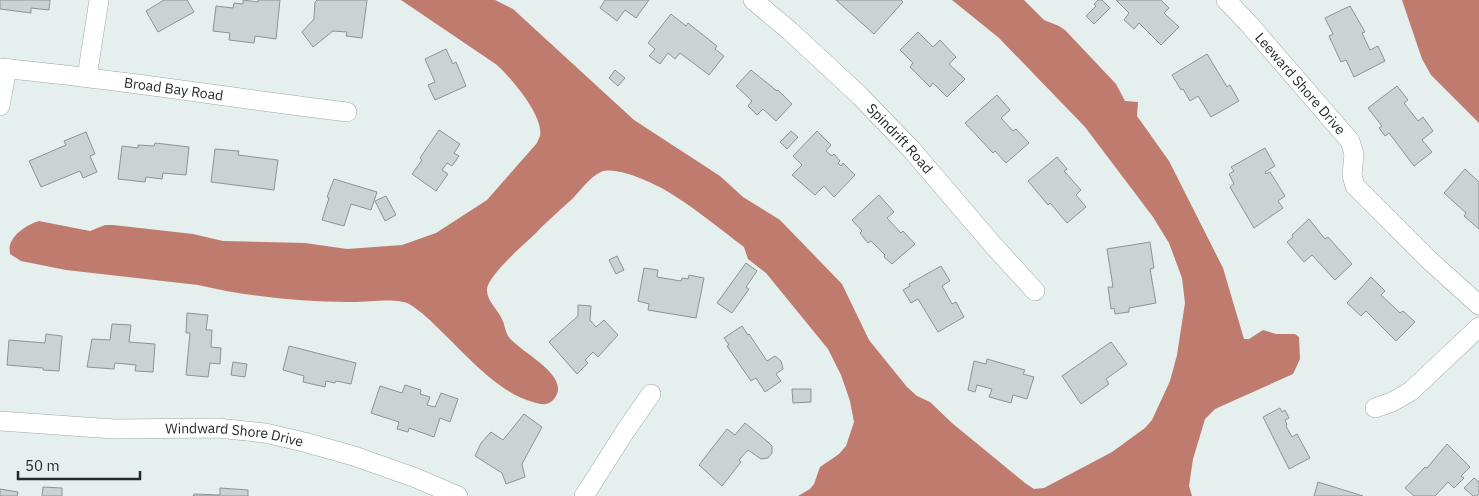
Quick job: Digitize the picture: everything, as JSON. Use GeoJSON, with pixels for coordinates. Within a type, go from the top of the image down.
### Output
{"type":"FeatureCollection","features":[{"type":"Feature","properties":{"kind":"street"},"geometry":{"type":"LineString","coordinates":[[87,77],[99,0]]}},
{"type":"Feature","properties":{"kind":"street","name":"Spindrift Road"},"geometry":{"type":"LineString","coordinates":[[753,0],[790,30],[860,96],[911,149],[992,245],[1035,291]]}},
{"type":"Feature","properties":{"kind":"street","name":"Leeward Shore Drive"},"geometry":{"type":"LineString","coordinates":[[1226,0],[1350,141],[1354,154],[1352,175],[1355,186],[1429,260],[1479,305]]}},
{"type":"Feature","properties":{"kind":"street"},"geometry":{"type":"LineString","coordinates":[[0,106],[3,68]]}},
{"type":"Feature","properties":{"kind":"street","name":"Broad Bay Road"},"geometry":{"type":"LineString","coordinates":[[3,68],[87,77],[347,112]]}},
{"type":"Feature","properties":{"kind":"street"},"geometry":{"type":"LineString","coordinates":[[1376,408],[1392,402],[1411,391],[1479,327]]}},
{"type":"Feature","properties":{"kind":"street"},"geometry":{"type":"LineString","coordinates":[[584,496],[651,394]]}},
{"type":"Feature","properties":{"kind":"street","name":"Windward Shore Drive"},"geometry":{"type":"LineString","coordinates":[[0,421],[114,428],[217,428],[265,433],[354,456],[416,478],[458,496]]}},
{"type":"Feature","properties":{"kind":"shaded area"},"geometry":{"type":"Polygon","coordinates":[[[401,0],[495,0],[513,9],[634,120],[720,176],[743,197],[780,220],[842,284],[869,340],[907,387],[917,396],[930,402],[952,423],[1034,489],[1044,488],[1112,452],[1145,428],[1152,420],[1170,381],[1177,355],[1185,303],[1182,278],[1169,243],[1153,217],[1085,127],[999,38],[952,0],[1024,0],[1044,20],[1065,30],[1116,84],[1125,101],[1138,102],[1137,116],[1169,161],[1223,268],[1244,339],[1249,339],[1263,330],[1276,334],[1295,334],[1299,337],[1300,359],[1293,374],[1215,409],[1205,419],[1193,459],[1189,486],[1192,496],[798,496],[810,489],[814,484],[820,467],[839,454],[846,446],[854,422],[850,401],[841,375],[828,349],[766,273],[748,259],[744,247],[670,193],[626,173],[616,171],[601,172],[592,178],[507,260],[489,283],[487,289],[488,297],[502,319],[508,336],[541,363],[555,379],[558,388],[556,396],[547,404],[521,398],[508,391],[484,373],[426,317],[409,304],[403,302],[331,302],[273,298],[198,285],[66,270],[21,261],[10,254],[10,246],[14,237],[30,224],[39,221],[90,231],[105,225],[113,225],[193,234],[223,241],[305,243],[347,249],[402,245],[436,233],[487,200],[537,143],[540,136],[540,128],[537,118],[518,88],[497,65],[401,0]]]}},
{"type":"Feature","properties":{"kind":"shaded area"},"geometry":{"type":"Polygon","coordinates":[[[1402,0],[1479,0],[1479,123],[1431,75],[1422,59],[1402,0]]]}},
{"type":"Feature","properties":{"kind":"building"},"geometry":{"type":"Polygon","coordinates":[[[0,0],[50,0],[49,10],[31,8],[31,13],[0,9],[0,0]]]}},
{"type":"Feature","properties":{"kind":"building"},"geometry":{"type":"Polygon","coordinates":[[[164,0],[187,0],[194,12],[158,32],[146,11],[164,0]]]}},
{"type":"Feature","properties":{"kind":"building"},"geometry":{"type":"Polygon","coordinates":[[[243,0],[258,2],[258,0],[280,0],[276,39],[255,36],[254,43],[229,40],[230,33],[213,31],[216,6],[233,8],[234,3],[243,4],[243,0]]]}},
{"type":"Feature","properties":{"kind":"building"},"geometry":{"type":"Polygon","coordinates":[[[317,0],[367,0],[362,38],[346,36],[347,32],[333,31],[313,47],[302,32],[314,19],[315,2],[317,0]]]}},
{"type":"Feature","properties":{"kind":"building"},"geometry":{"type":"Polygon","coordinates":[[[605,0],[649,0],[636,18],[625,10],[617,21],[600,8],[605,0]]]}},
{"type":"Feature","properties":{"kind":"building"},"geometry":{"type":"Polygon","coordinates":[[[836,0],[901,0],[903,2],[874,34],[836,0]]]}},
{"type":"Feature","properties":{"kind":"building"},"geometry":{"type":"Polygon","coordinates":[[[1098,0],[1102,0],[1110,8],[1094,24],[1086,16],[1096,6],[1094,4],[1098,0]]]}},
{"type":"Feature","properties":{"kind":"building"},"geometry":{"type":"Polygon","coordinates":[[[1116,0],[1161,0],[1169,8],[1164,13],[1179,27],[1161,45],[1139,23],[1134,29],[1124,20],[1129,13],[1116,0]]]}},
{"type":"Feature","properties":{"kind":"building"},"geometry":{"type":"Polygon","coordinates":[[[1350,6],[1365,32],[1362,33],[1370,50],[1378,46],[1385,61],[1354,77],[1346,60],[1341,62],[1329,36],[1333,34],[1325,18],[1350,6]]]}},
{"type":"Feature","properties":{"kind":"building"},"geometry":{"type":"Polygon","coordinates":[[[671,14],[686,26],[688,23],[717,46],[715,49],[724,56],[709,75],[680,53],[675,59],[668,53],[660,64],[649,56],[655,49],[648,43],[671,14]]]}},
{"type":"Feature","properties":{"kind":"building"},"geometry":{"type":"Polygon","coordinates":[[[918,32],[933,47],[940,40],[956,57],[949,64],[965,79],[947,97],[933,83],[930,87],[910,67],[913,63],[900,50],[918,32]]]}},
{"type":"Feature","properties":{"kind":"building"},"geometry":{"type":"Polygon","coordinates":[[[446,49],[453,64],[456,62],[466,86],[435,100],[428,85],[435,82],[425,59],[446,49]]]}},
{"type":"Feature","properties":{"kind":"building"},"geometry":{"type":"Polygon","coordinates":[[[1207,54],[1227,87],[1230,85],[1239,101],[1211,117],[1198,96],[1190,101],[1172,75],[1207,54]]]}},
{"type":"Feature","properties":{"kind":"building"},"geometry":{"type":"Polygon","coordinates":[[[615,70],[625,78],[618,86],[609,78],[615,70]]]}},
{"type":"Feature","properties":{"kind":"building"},"geometry":{"type":"Polygon","coordinates":[[[751,70],[778,90],[792,104],[776,121],[763,109],[757,115],[748,106],[752,101],[736,86],[751,70]]]}},
{"type":"Feature","properties":{"kind":"building"},"geometry":{"type":"Polygon","coordinates":[[[1397,86],[1408,100],[1404,103],[1418,121],[1423,117],[1433,131],[1422,140],[1432,152],[1414,166],[1389,133],[1385,136],[1379,128],[1382,126],[1368,108],[1397,86]]]}},
{"type":"Feature","properties":{"kind":"building"},"geometry":{"type":"Polygon","coordinates":[[[997,95],[1010,110],[1001,118],[1013,131],[1016,129],[1029,143],[1006,163],[995,151],[993,153],[965,123],[997,95]]]}},
{"type":"Feature","properties":{"kind":"building"},"geometry":{"type":"Polygon","coordinates":[[[439,130],[460,144],[454,153],[459,156],[452,166],[447,163],[442,170],[448,174],[436,191],[412,174],[422,160],[420,158],[439,130]]]}},
{"type":"Feature","properties":{"kind":"building"},"geometry":{"type":"Polygon","coordinates":[[[791,131],[798,137],[787,149],[780,142],[791,131]]]}},
{"type":"Feature","properties":{"kind":"building"},"geometry":{"type":"Polygon","coordinates":[[[817,131],[831,145],[826,151],[832,156],[834,154],[840,161],[838,163],[841,166],[843,163],[855,175],[834,197],[824,186],[815,195],[792,175],[802,165],[793,156],[817,131]]]}},
{"type":"Feature","properties":{"kind":"building"},"geometry":{"type":"Polygon","coordinates":[[[86,132],[95,154],[90,156],[97,172],[83,178],[80,171],[41,187],[29,161],[66,145],[64,141],[86,132]]]}},
{"type":"Feature","properties":{"kind":"building"},"geometry":{"type":"Polygon","coordinates":[[[155,143],[189,147],[186,175],[163,173],[162,179],[146,177],[145,182],[118,179],[122,146],[138,148],[138,145],[154,146],[155,143]]]}},
{"type":"Feature","properties":{"kind":"building"},"geometry":{"type":"Polygon","coordinates":[[[1265,148],[1275,166],[1265,172],[1266,174],[1270,172],[1285,196],[1278,201],[1283,208],[1254,228],[1230,187],[1234,184],[1229,174],[1234,171],[1231,167],[1265,148]]]}},
{"type":"Feature","properties":{"kind":"building"},"geometry":{"type":"Polygon","coordinates":[[[215,149],[239,151],[238,155],[278,160],[274,190],[211,182],[215,149]]]}},
{"type":"Feature","properties":{"kind":"building"},"geometry":{"type":"Polygon","coordinates":[[[1057,157],[1067,169],[1064,171],[1081,190],[1076,195],[1086,207],[1067,223],[1050,203],[1048,205],[1028,181],[1057,157]]]}},
{"type":"Feature","properties":{"kind":"building"},"geometry":{"type":"Polygon","coordinates":[[[1465,169],[1479,182],[1479,229],[1464,216],[1466,213],[1444,193],[1465,169]]]}},
{"type":"Feature","properties":{"kind":"building"},"geometry":{"type":"Polygon","coordinates":[[[334,179],[377,192],[371,210],[351,204],[344,226],[322,220],[329,198],[327,197],[334,179]]]}},
{"type":"Feature","properties":{"kind":"building"},"geometry":{"type":"Polygon","coordinates":[[[879,195],[894,212],[887,218],[915,244],[892,264],[871,241],[868,243],[860,233],[862,231],[852,220],[879,195]]]}},
{"type":"Feature","properties":{"kind":"building"},"geometry":{"type":"Polygon","coordinates":[[[386,196],[396,215],[385,221],[375,201],[386,196]]]}},
{"type":"Feature","properties":{"kind":"building"},"geometry":{"type":"Polygon","coordinates":[[[1309,219],[1325,239],[1328,237],[1352,264],[1335,280],[1312,255],[1304,262],[1287,242],[1309,219]]]}},
{"type":"Feature","properties":{"kind":"building"},"geometry":{"type":"Polygon","coordinates":[[[1150,242],[1154,268],[1150,269],[1156,303],[1129,308],[1129,312],[1115,314],[1114,308],[1111,309],[1108,287],[1113,287],[1107,249],[1150,242]]]}},
{"type":"Feature","properties":{"kind":"building"},"geometry":{"type":"Polygon","coordinates":[[[617,256],[624,270],[616,274],[609,260],[617,256]]]}},
{"type":"Feature","properties":{"kind":"building"},"geometry":{"type":"Polygon","coordinates":[[[746,263],[757,271],[746,287],[749,289],[732,313],[717,303],[746,263]]]}},
{"type":"Feature","properties":{"kind":"building"},"geometry":{"type":"Polygon","coordinates":[[[941,266],[950,281],[942,286],[952,304],[956,302],[964,317],[938,332],[918,299],[911,303],[903,290],[910,286],[909,284],[941,266]]]}},
{"type":"Feature","properties":{"kind":"building"},"geometry":{"type":"Polygon","coordinates":[[[644,268],[658,270],[657,277],[681,281],[682,278],[688,279],[689,275],[704,278],[696,318],[648,310],[649,304],[638,301],[644,268]]]}},
{"type":"Feature","properties":{"kind":"building"},"geometry":{"type":"Polygon","coordinates":[[[1371,277],[1385,291],[1381,295],[1400,313],[1403,311],[1415,322],[1396,341],[1366,311],[1361,316],[1347,303],[1371,277]]]}},
{"type":"Feature","properties":{"kind":"building"},"geometry":{"type":"Polygon","coordinates":[[[578,305],[591,306],[590,320],[596,327],[604,320],[618,335],[598,357],[593,352],[585,360],[588,363],[577,374],[549,342],[578,316],[578,305]]]}},
{"type":"Feature","properties":{"kind":"building"},"geometry":{"type":"Polygon","coordinates":[[[187,313],[208,315],[206,330],[212,330],[211,347],[221,348],[220,364],[210,363],[208,377],[186,375],[190,333],[186,333],[187,313]]]}},
{"type":"Feature","properties":{"kind":"building"},"geometry":{"type":"Polygon","coordinates":[[[112,324],[131,325],[129,342],[155,344],[153,372],[135,371],[136,365],[115,363],[114,369],[87,367],[92,339],[110,340],[112,324]]]}},
{"type":"Feature","properties":{"kind":"building"},"geometry":{"type":"Polygon","coordinates":[[[742,326],[767,361],[775,356],[781,361],[783,369],[776,374],[781,381],[765,392],[756,378],[751,381],[727,346],[729,345],[724,338],[742,326]]]}},
{"type":"Feature","properties":{"kind":"building"},"geometry":{"type":"Polygon","coordinates":[[[46,334],[62,336],[59,371],[7,365],[9,340],[45,343],[46,334]]]}},
{"type":"Feature","properties":{"kind":"building"},"geometry":{"type":"Polygon","coordinates":[[[1111,342],[1127,364],[1106,379],[1109,384],[1081,404],[1062,376],[1111,342]]]}},
{"type":"Feature","properties":{"kind":"building"},"geometry":{"type":"Polygon","coordinates":[[[289,346],[356,363],[351,384],[326,381],[325,387],[303,382],[304,376],[283,370],[289,346]]]}},
{"type":"Feature","properties":{"kind":"building"},"geometry":{"type":"Polygon","coordinates":[[[987,359],[1025,370],[1023,374],[1034,377],[1027,399],[1013,395],[1011,403],[989,397],[992,389],[977,385],[975,392],[968,390],[974,361],[986,364],[987,359]]]}},
{"type":"Feature","properties":{"kind":"building"},"geometry":{"type":"Polygon","coordinates":[[[233,362],[247,364],[245,377],[231,375],[233,362]]]}},
{"type":"Feature","properties":{"kind":"building"},"geometry":{"type":"Polygon","coordinates":[[[405,385],[421,390],[420,394],[430,397],[427,405],[435,407],[441,393],[458,399],[450,422],[440,418],[434,437],[409,428],[408,432],[397,429],[399,422],[371,413],[380,386],[402,393],[405,385]]]}},
{"type":"Feature","properties":{"kind":"building"},"geometry":{"type":"Polygon","coordinates":[[[792,389],[811,389],[811,402],[793,403],[792,389]]]}},
{"type":"Feature","properties":{"kind":"building"},"geometry":{"type":"Polygon","coordinates":[[[1280,408],[1282,412],[1285,410],[1289,418],[1285,420],[1292,437],[1297,434],[1310,458],[1289,469],[1263,417],[1280,408]]]}},
{"type":"Feature","properties":{"kind":"building"},"geometry":{"type":"Polygon","coordinates":[[[524,414],[542,427],[522,464],[525,477],[506,484],[502,473],[475,456],[481,443],[491,432],[503,440],[524,414]]]}},
{"type":"Feature","properties":{"kind":"building"},"geometry":{"type":"Polygon","coordinates":[[[745,423],[772,446],[772,453],[768,458],[761,459],[748,450],[722,486],[699,465],[727,429],[735,435],[745,423]]]}},
{"type":"Feature","properties":{"kind":"building"},"geometry":{"type":"Polygon","coordinates":[[[1447,444],[1470,467],[1461,476],[1464,478],[1454,488],[1448,482],[1435,496],[1414,496],[1405,488],[1425,467],[1427,468],[1447,444]]]}},
{"type":"Feature","properties":{"kind":"building"},"geometry":{"type":"Polygon","coordinates":[[[1474,478],[1479,482],[1479,494],[1477,496],[1473,496],[1464,488],[1474,478]]]}},
{"type":"Feature","properties":{"kind":"building"},"geometry":{"type":"Polygon","coordinates":[[[1318,482],[1363,496],[1314,496],[1318,482]]]}},
{"type":"Feature","properties":{"kind":"building"},"geometry":{"type":"Polygon","coordinates":[[[43,487],[62,488],[62,496],[42,496],[43,487]]]}},
{"type":"Feature","properties":{"kind":"building"},"geometry":{"type":"Polygon","coordinates":[[[220,488],[248,490],[248,496],[193,496],[194,494],[220,495],[220,488]]]}},
{"type":"Feature","properties":{"kind":"building"},"geometry":{"type":"Polygon","coordinates":[[[0,489],[18,492],[17,496],[0,496],[0,489]]]}}]}
